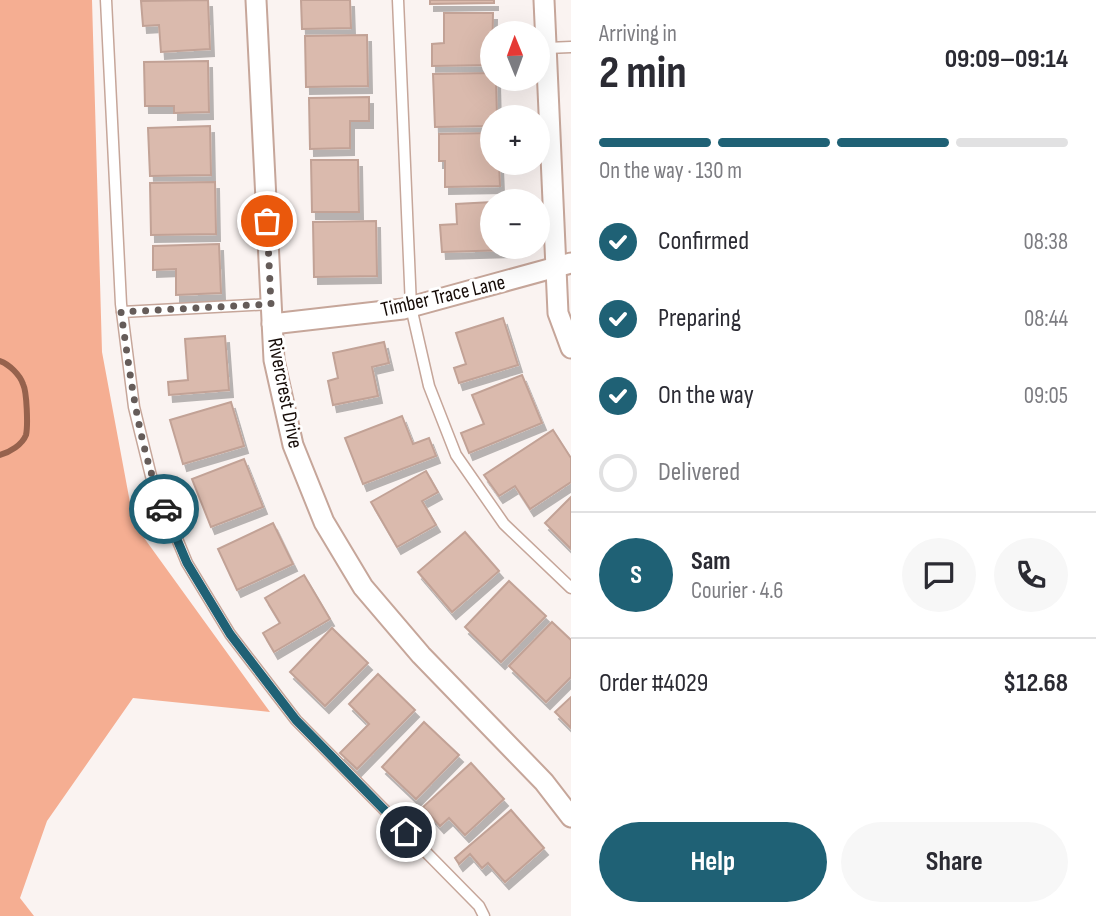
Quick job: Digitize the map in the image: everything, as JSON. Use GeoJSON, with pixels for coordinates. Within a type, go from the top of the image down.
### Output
{"type":"FeatureCollection","features":[{"type":"Feature","properties":{"kind":"street","name":"Rivercrest Drive"},"geometry":{"type":"LineString","coordinates":[[256,0],[274,360],[293,445],[324,523],[357,576],[421,655],[544,782],[571,817]]}},
{"type":"Feature","properties":{"kind":"street"},"geometry":{"type":"LineString","coordinates":[[544,0],[545,21]]}},
{"type":"Feature","properties":{"kind":"street"},"geometry":{"type":"LineString","coordinates":[[550,86],[564,266],[558,313],[571,348]]}},
{"type":"Feature","properties":{"kind":"street","name":"Timber Trace Lane"},"geometry":{"type":"LineString","coordinates":[[271,314],[411,307],[564,266]]}},
{"type":"Feature","properties":{"kind":"lane"},"geometry":{"type":"LineString","coordinates":[[106,0],[121,312],[134,407],[151,477],[187,563],[230,634],[296,720],[480,906],[484,916]]}},
{"type":"Feature","properties":{"kind":"lane"},"geometry":{"type":"LineString","coordinates":[[398,0],[411,307],[429,386],[456,455],[504,524],[571,588]]}},
{"type":"Feature","properties":{"kind":"lane"},"geometry":{"type":"LineString","coordinates":[[550,48],[571,47]]}},
{"type":"Feature","properties":{"kind":"lane"},"geometry":{"type":"LineString","coordinates":[[121,312],[271,314]]}},
{"type":"Feature","properties":{"kind":"shaded area"},"geometry":{"type":"Polygon","coordinates":[[[0,0],[92,0],[102,352],[134,524],[270,712],[133,698],[47,821],[20,898],[34,916],[0,916],[0,0]]]}},
{"type":"Feature","properties":{"kind":"building"},"geometry":{"type":"Polygon","coordinates":[[[208,0],[210,49],[161,52],[159,25],[143,26],[141,1],[208,0]]]}},
{"type":"Feature","properties":{"kind":"building"},"geometry":{"type":"Polygon","coordinates":[[[301,0],[350,0],[351,28],[302,29],[301,0]]]}},
{"type":"Feature","properties":{"kind":"building"},"geometry":{"type":"Polygon","coordinates":[[[430,0],[494,0],[494,3],[430,4],[430,0]]]}},
{"type":"Feature","properties":{"kind":"building"},"geometry":{"type":"Polygon","coordinates":[[[444,13],[493,13],[493,21],[480,21],[480,65],[432,66],[432,44],[444,43],[444,13]]]}},
{"type":"Feature","properties":{"kind":"building"},"geometry":{"type":"Polygon","coordinates":[[[367,35],[368,86],[306,87],[305,36],[367,35]]]}},
{"type":"Feature","properties":{"kind":"building"},"geometry":{"type":"Polygon","coordinates":[[[208,61],[209,112],[174,113],[174,106],[145,106],[144,62],[208,61]]]}},
{"type":"Feature","properties":{"kind":"building"},"geometry":{"type":"Polygon","coordinates":[[[480,73],[480,91],[496,91],[497,105],[480,105],[480,126],[435,127],[433,74],[480,73]]]}},
{"type":"Feature","properties":{"kind":"building"},"geometry":{"type":"Polygon","coordinates":[[[369,97],[369,121],[350,121],[350,148],[310,149],[309,98],[369,97]]]}},
{"type":"Feature","properties":{"kind":"building"},"geometry":{"type":"Polygon","coordinates":[[[210,126],[211,175],[150,176],[148,128],[210,126]]]}},
{"type":"Feature","properties":{"kind":"building"},"geometry":{"type":"Polygon","coordinates":[[[480,133],[480,175],[500,175],[500,186],[445,187],[445,161],[439,161],[439,134],[480,133]]]}},
{"type":"Feature","properties":{"kind":"building"},"geometry":{"type":"Polygon","coordinates":[[[311,160],[358,160],[359,212],[312,212],[311,160]]]}},
{"type":"Feature","properties":{"kind":"building"},"geometry":{"type":"Polygon","coordinates":[[[215,182],[216,234],[151,235],[150,183],[215,182]]]}},
{"type":"Feature","properties":{"kind":"building"},"geometry":{"type":"Polygon","coordinates":[[[480,203],[480,251],[442,252],[440,225],[457,224],[456,204],[480,203]]]}},
{"type":"Feature","properties":{"kind":"building"},"geometry":{"type":"Polygon","coordinates":[[[376,221],[377,276],[314,277],[313,222],[376,221]]]}},
{"type":"Feature","properties":{"kind":"building"},"geometry":{"type":"Polygon","coordinates":[[[219,244],[221,293],[176,295],[176,269],[153,270],[153,246],[219,244]]]}},
{"type":"Feature","properties":{"kind":"building"},"geometry":{"type":"Polygon","coordinates":[[[503,318],[518,365],[459,383],[454,368],[466,364],[456,333],[503,318]]]}},
{"type":"Feature","properties":{"kind":"building"},"geometry":{"type":"Polygon","coordinates":[[[225,336],[229,390],[169,395],[168,382],[188,380],[185,339],[225,336]]]}},
{"type":"Feature","properties":{"kind":"building"},"geometry":{"type":"Polygon","coordinates":[[[384,342],[389,363],[372,367],[378,396],[333,405],[328,381],[338,378],[333,353],[384,342]]]}},
{"type":"Feature","properties":{"kind":"building"},"geometry":{"type":"Polygon","coordinates":[[[522,375],[542,423],[469,453],[461,433],[484,424],[472,395],[522,375]]]}},
{"type":"Feature","properties":{"kind":"building"},"geometry":{"type":"Polygon","coordinates":[[[231,402],[244,446],[183,464],[170,420],[231,402]]]}},
{"type":"Feature","properties":{"kind":"building"},"geometry":{"type":"Polygon","coordinates":[[[402,416],[413,444],[429,438],[436,456],[363,484],[345,438],[402,416]]]}},
{"type":"Feature","properties":{"kind":"building"},"geometry":{"type":"Polygon","coordinates":[[[553,430],[571,458],[571,482],[530,509],[515,486],[499,496],[484,475],[553,430]]]}},
{"type":"Feature","properties":{"kind":"building"},"geometry":{"type":"Polygon","coordinates":[[[244,459],[263,507],[211,527],[192,479],[244,459]]]}},
{"type":"Feature","properties":{"kind":"building"},"geometry":{"type":"Polygon","coordinates":[[[426,471],[438,492],[422,501],[436,525],[397,547],[371,502],[426,471]]]}},
{"type":"Feature","properties":{"kind":"building"},"geometry":{"type":"Polygon","coordinates":[[[571,497],[571,549],[545,523],[571,497]]]}},
{"type":"Feature","properties":{"kind":"building"},"geometry":{"type":"Polygon","coordinates":[[[273,523],[293,564],[237,590],[218,549],[273,523]]]}},
{"type":"Feature","properties":{"kind":"building"},"geometry":{"type":"Polygon","coordinates":[[[465,532],[499,571],[452,612],[418,572],[465,532]]]}},
{"type":"Feature","properties":{"kind":"building"},"geometry":{"type":"Polygon","coordinates":[[[304,575],[330,619],[274,652],[263,633],[280,623],[265,598],[304,575]]]}},
{"type":"Feature","properties":{"kind":"building"},"geometry":{"type":"Polygon","coordinates":[[[509,581],[546,616],[501,662],[465,627],[509,581]]]}},
{"type":"Feature","properties":{"kind":"building"},"geometry":{"type":"Polygon","coordinates":[[[552,622],[571,640],[571,677],[546,702],[509,666],[552,622]]]}},
{"type":"Feature","properties":{"kind":"building"},"geometry":{"type":"Polygon","coordinates":[[[332,628],[368,663],[325,706],[290,672],[332,628]]]}},
{"type":"Feature","properties":{"kind":"building"},"geometry":{"type":"Polygon","coordinates":[[[378,674],[415,710],[357,769],[340,753],[369,724],[349,704],[378,674]]]}},
{"type":"Feature","properties":{"kind":"building"},"geometry":{"type":"Polygon","coordinates":[[[571,697],[571,728],[555,712],[571,697]]]}},
{"type":"Feature","properties":{"kind":"building"},"geometry":{"type":"Polygon","coordinates":[[[424,722],[459,755],[416,799],[382,767],[424,722]]]}},
{"type":"Feature","properties":{"kind":"building"},"geometry":{"type":"Polygon","coordinates":[[[471,763],[504,799],[465,835],[449,818],[440,826],[423,807],[471,763]]]}},
{"type":"Feature","properties":{"kind":"building"},"geometry":{"type":"Polygon","coordinates":[[[511,810],[544,848],[505,882],[488,863],[482,868],[470,854],[459,864],[455,858],[511,810]]]}},
{"type":"Feature","properties":{"kind":"waterway"},"geometry":{"type":"LineString","coordinates":[[0,361],[10,367],[22,381],[27,417],[27,431],[22,442],[0,455]]}},
{"type":"Feature","properties":{"kind":"way so far"},"geometry":{"type":"LineString","coordinates":[[164,509],[151,477],[134,407],[121,312],[271,304],[267,221]]}},
{"type":"Feature","properties":{"kind":"route"},"geometry":{"type":"LineString","coordinates":[[164,509],[187,563],[230,634],[296,720],[406,832]]}}]}
